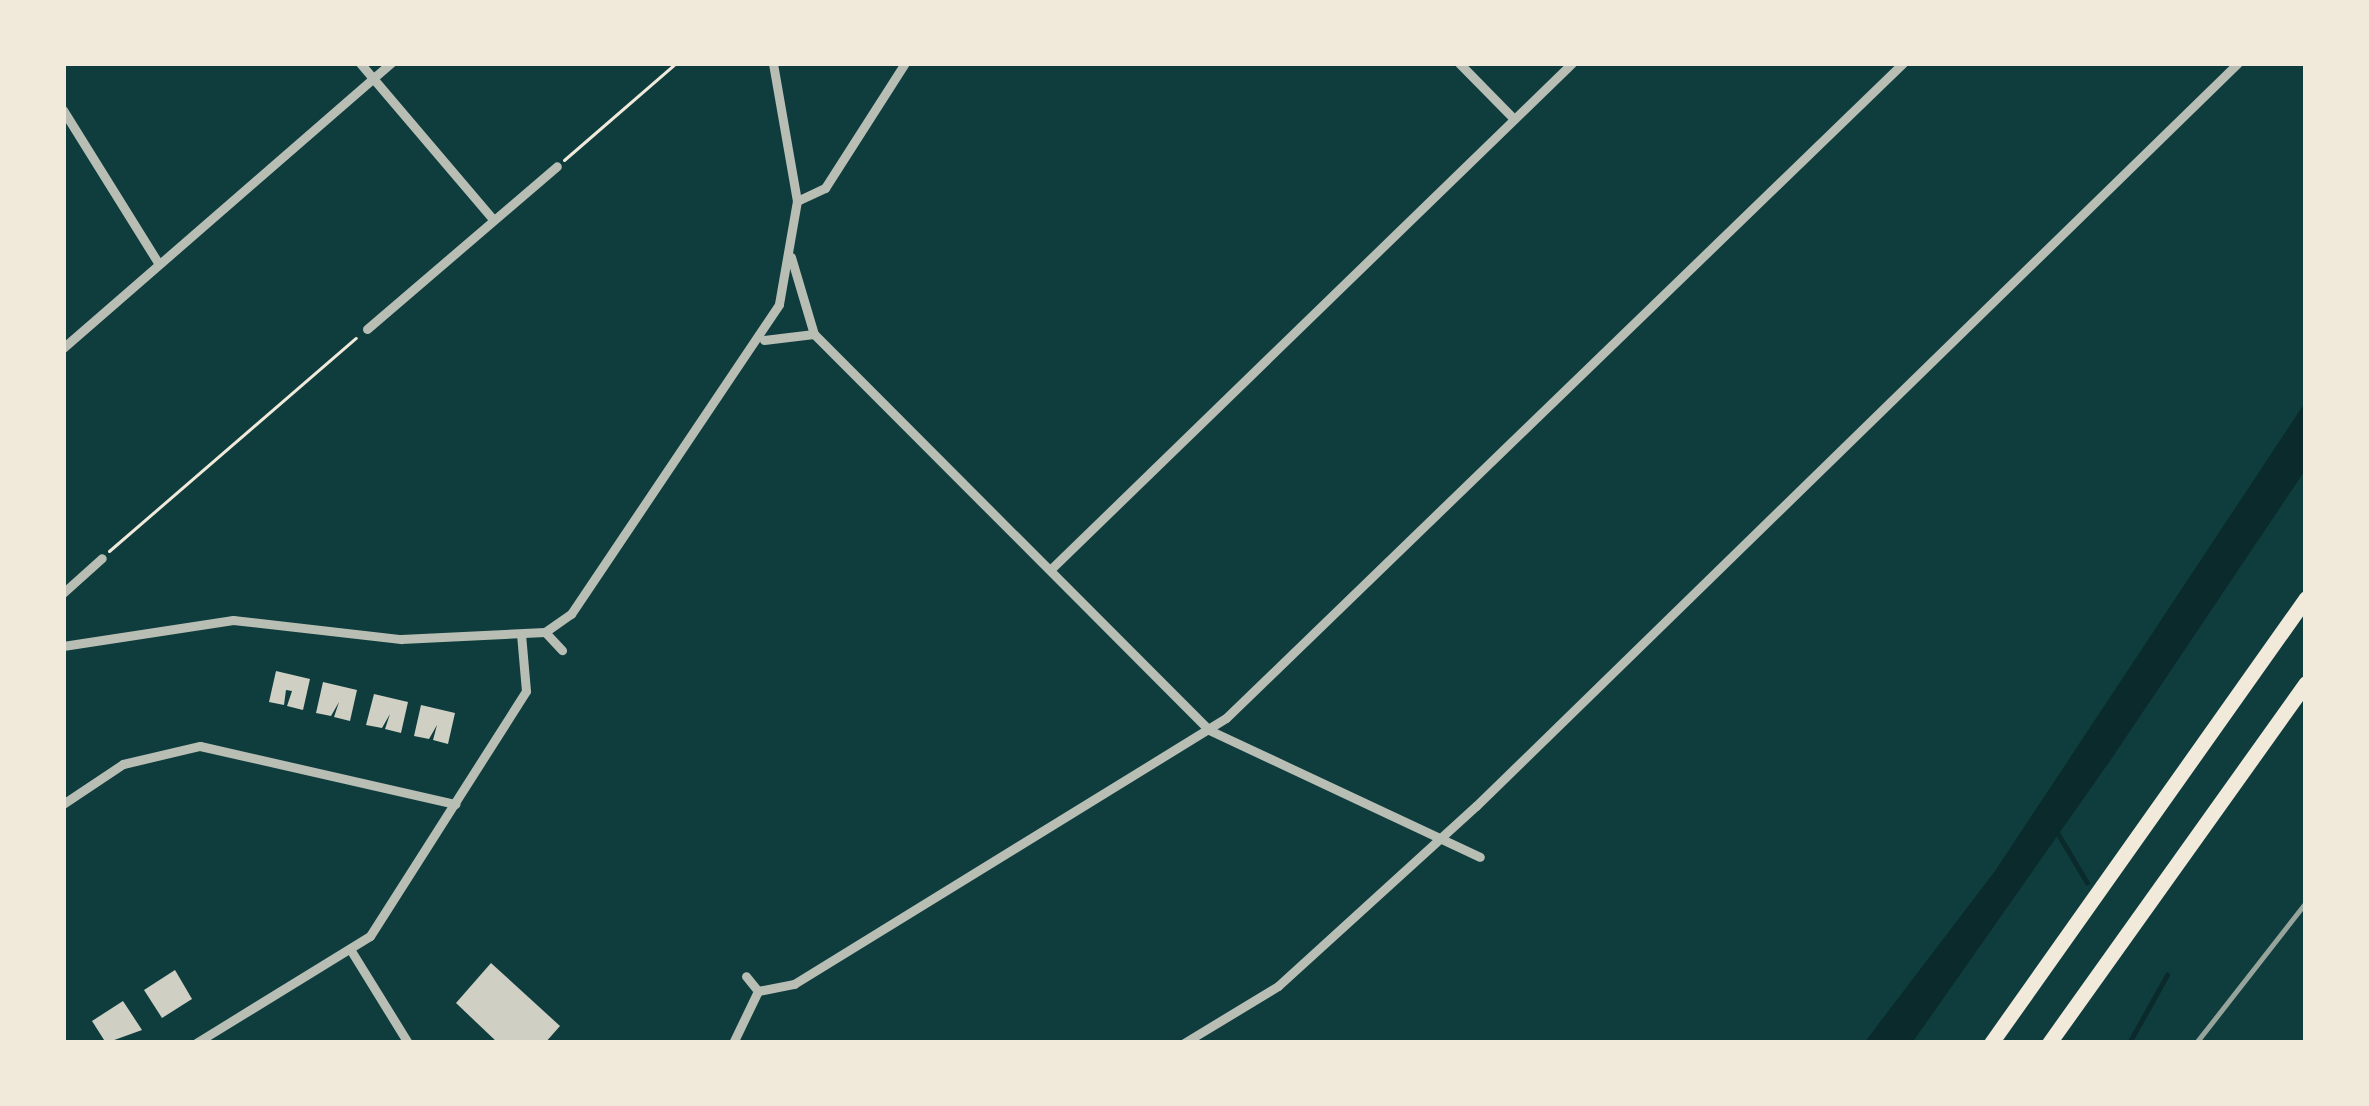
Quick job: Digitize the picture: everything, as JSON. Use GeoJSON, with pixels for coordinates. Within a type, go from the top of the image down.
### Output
{"type":"FeatureCollection","features":[{"type":"Feature","properties":{"kind":"highway"},"geometry":{"type":"LineString","coordinates":[[1991,1043],[2306,598]]}},
{"type":"Feature","properties":{"kind":"highway"},"geometry":{"type":"LineString","coordinates":[[2049,1043],[2306,683]]}},
{"type":"Feature","properties":{"kind":"street"},"geometry":{"type":"LineString","coordinates":[[360,63],[494,219]]}},
{"type":"Feature","properties":{"kind":"street"},"geometry":{"type":"LineString","coordinates":[[63,348],[391,63]]}},
{"type":"Feature","properties":{"kind":"street"},"geometry":{"type":"LineString","coordinates":[[63,646],[193,621],[401,639],[521,634],[545,632],[571,614],[760,343],[790,257],[797,201],[772,63]]}},
{"type":"Feature","properties":{"kind":"street"},"geometry":{"type":"LineString","coordinates":[[797,201],[825,188],[905,63]]}},
{"type":"Feature","properties":{"kind":"street"},"geometry":{"type":"LineString","coordinates":[[1459,63],[1514,119]]}},
{"type":"Feature","properties":{"kind":"street"},"geometry":{"type":"LineString","coordinates":[[1051,568],[1572,63]]}},
{"type":"Feature","properties":{"kind":"street"},"geometry":{"type":"LineString","coordinates":[[758,991],[794,984],[1209,730],[1903,63]]}},
{"type":"Feature","properties":{"kind":"street"},"geometry":{"type":"LineString","coordinates":[[1184,1043],[1279,986],[2238,63]]}},
{"type":"Feature","properties":{"kind":"street"},"geometry":{"type":"LineString","coordinates":[[63,110],[159,264]]}},
{"type":"Feature","properties":{"kind":"street"},"geometry":{"type":"LineString","coordinates":[[367,329],[557,166]]}},
{"type":"Feature","properties":{"kind":"street"},"geometry":{"type":"LineString","coordinates":[[790,257],[814,334],[1209,730],[1480,857]]}},
{"type":"Feature","properties":{"kind":"street"},"geometry":{"type":"LineString","coordinates":[[760,343],[814,334]]}},
{"type":"Feature","properties":{"kind":"street"},"geometry":{"type":"LineString","coordinates":[[63,592],[102,558]]}},
{"type":"Feature","properties":{"kind":"street"},"geometry":{"type":"LineString","coordinates":[[545,632],[562,650]]}},
{"type":"Feature","properties":{"kind":"street"},"geometry":{"type":"LineString","coordinates":[[196,1043],[370,937],[526,691],[521,634]]}},
{"type":"Feature","properties":{"kind":"street"},"geometry":{"type":"LineString","coordinates":[[63,805],[123,764],[200,746],[454,804]]}},
{"type":"Feature","properties":{"kind":"street"},"geometry":{"type":"LineString","coordinates":[[350,949],[408,1043]]}},
{"type":"Feature","properties":{"kind":"street"},"geometry":{"type":"LineString","coordinates":[[746,976],[758,991]]}},
{"type":"Feature","properties":{"kind":"street"},"geometry":{"type":"LineString","coordinates":[[733,1043],[758,991]]}},
{"type":"Feature","properties":{"kind":"path"},"geometry":{"type":"LineString","coordinates":[[557,166],[676,63]]}},
{"type":"Feature","properties":{"kind":"path"},"geometry":{"type":"LineString","coordinates":[[102,558],[367,329]]}},
{"type":"Feature","properties":{"kind":"water"},"geometry":{"type":"Polygon","coordinates":[[[2306,401],[2306,469],[2112,758],[1912,1043],[1864,1043],[1995,871],[2306,401]]]}},
{"type":"Feature","properties":{"kind":"building"},"geometry":{"type":"Polygon","coordinates":[[[276,671],[310,679],[303,710],[287,706],[292,691],[286,690],[284,705],[269,702],[276,671]]]}},
{"type":"Feature","properties":{"kind":"building"},"geometry":{"type":"Polygon","coordinates":[[[323,682],[357,690],[350,721],[334,717],[339,702],[331,716],[316,713],[323,682]]]}},
{"type":"Feature","properties":{"kind":"building"},"geometry":{"type":"Polygon","coordinates":[[[374,694],[408,702],[401,733],[385,729],[390,714],[382,728],[366,725],[374,694]]]}},
{"type":"Feature","properties":{"kind":"building"},"geometry":{"type":"Polygon","coordinates":[[[421,705],[455,713],[448,744],[433,740],[437,725],[429,739],[414,736],[421,705]]]}},
{"type":"Feature","properties":{"kind":"building"},"geometry":{"type":"Polygon","coordinates":[[[491,963],[560,1026],[545,1043],[498,1043],[456,1003],[491,963]]]}},
{"type":"Feature","properties":{"kind":"building"},"geometry":{"type":"Polygon","coordinates":[[[175,970],[192,999],[162,1018],[144,990],[175,970]]]}},
{"type":"Feature","properties":{"kind":"building"},"geometry":{"type":"Polygon","coordinates":[[[123,1001],[142,1030],[106,1043],[92,1021],[123,1001]]]}},
{"type":"Feature","properties":{"kind":"waterway"},"geometry":{"type":"LineString","coordinates":[[2056,830],[2087,882]]}},
{"type":"Feature","properties":{"kind":"waterway"},"geometry":{"type":"LineString","coordinates":[[2129,1043],[2167,975]]}},
{"type":"Feature","properties":{"kind":"railway"},"geometry":{"type":"LineString","coordinates":[[2196,1043],[2306,902]]}}]}
